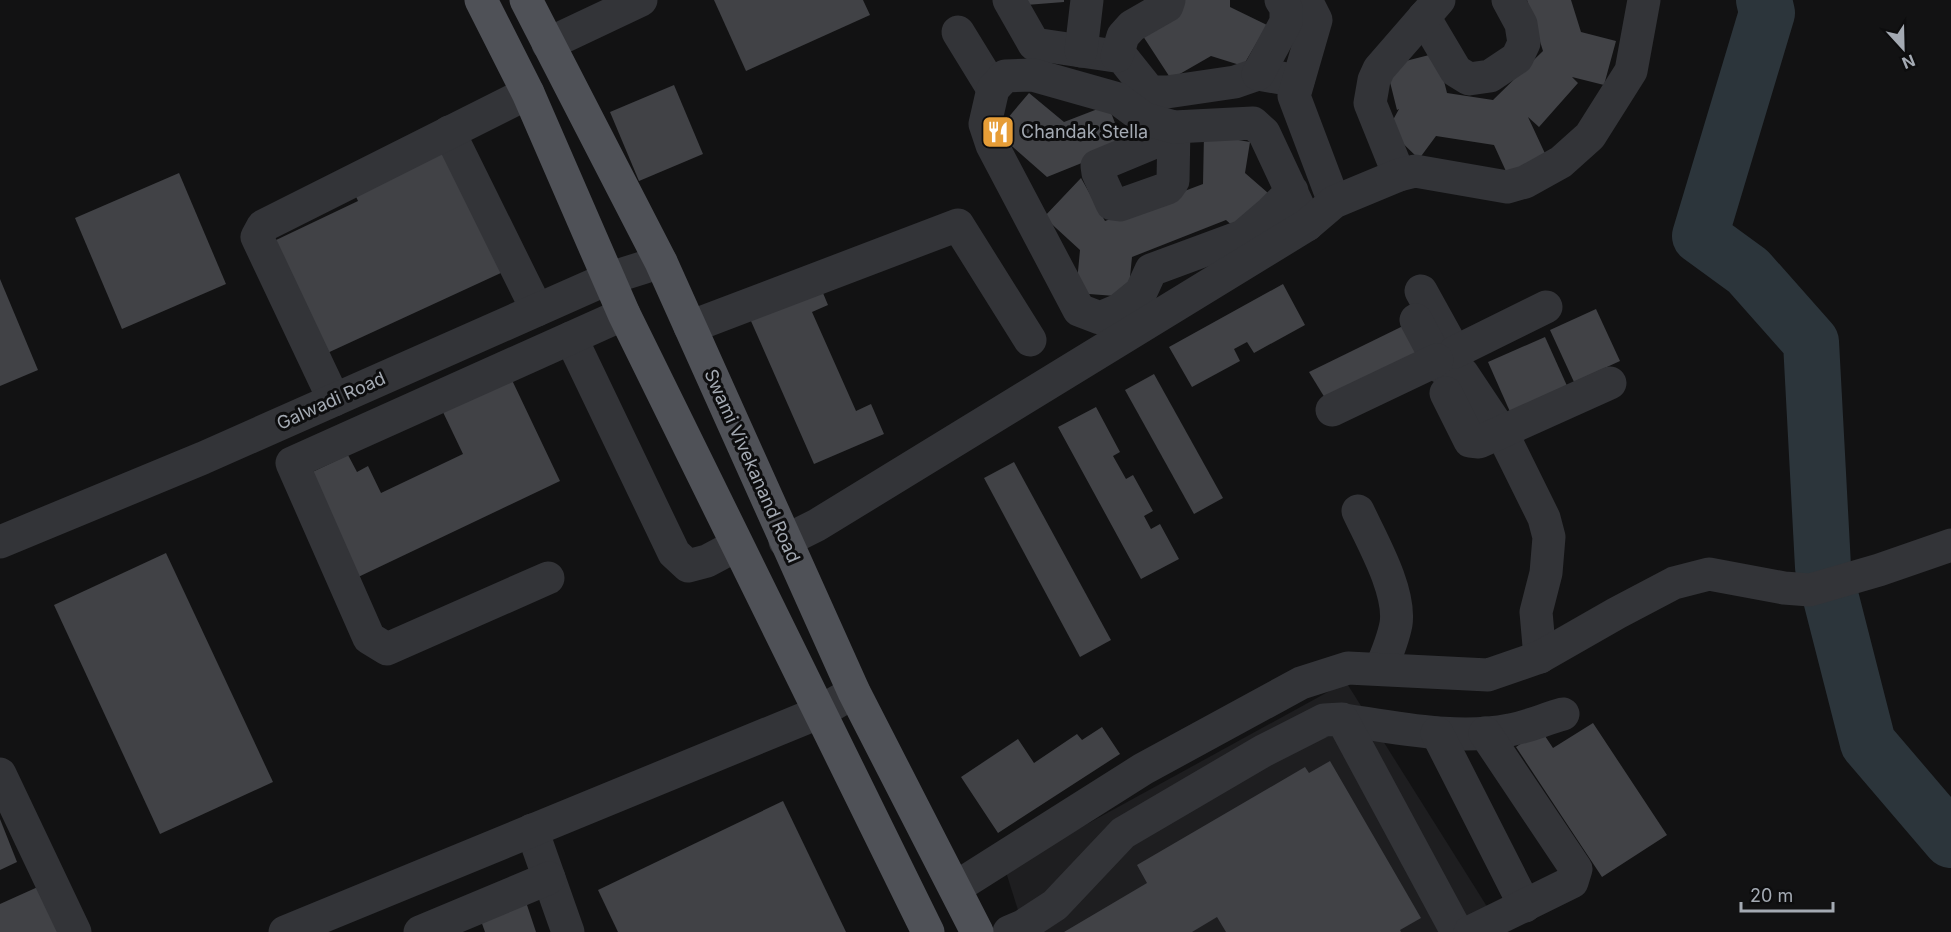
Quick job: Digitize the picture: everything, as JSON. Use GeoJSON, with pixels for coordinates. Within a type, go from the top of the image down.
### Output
{"type":"FeatureCollection","features":[{"type":"Feature","properties":{"kind":"main road"},"geometry":{"type":"LineString","coordinates":[[481,0],[528,93],[607,279],[928,932]]}},
{"type":"Feature","properties":{"kind":"main road","name":"Swami Vivekanand Road"},"geometry":{"type":"LineString","coordinates":[[526,0],[661,262],[854,692],[977,932]]}},
{"type":"Feature","properties":{"kind":"street"},"geometry":{"type":"LineString","coordinates":[[548,44],[641,0]]}},
{"type":"Feature","properties":{"kind":"street"},"geometry":{"type":"LineString","coordinates":[[1009,0],[1034,44],[1122,57],[1150,92],[1167,93],[1234,82],[1258,74],[1298,81]]}},
{"type":"Feature","properties":{"kind":"street"},"geometry":{"type":"LineString","coordinates":[[1081,51],[1087,0]]}},
{"type":"Feature","properties":{"kind":"street"},"geometry":{"type":"LineString","coordinates":[[1118,56],[1123,36],[1132,26],[1167,6],[1169,0]]}},
{"type":"Feature","properties":{"kind":"street"},"geometry":{"type":"LineString","coordinates":[[1258,74],[1286,22],[1286,8],[1281,0]]}},
{"type":"Feature","properties":{"kind":"street"},"geometry":{"type":"LineString","coordinates":[[1306,0],[1316,20],[1294,96],[1334,202]]}},
{"type":"Feature","properties":{"kind":"street"},"geometry":{"type":"LineString","coordinates":[[1399,175],[1370,103],[1374,80],[1379,69],[1432,9],[1456,71],[1469,79],[1490,76],[1517,58],[1524,43],[1521,24],[1508,0]]}},
{"type":"Feature","properties":{"kind":"street"},"geometry":{"type":"LineString","coordinates":[[785,541],[817,525],[1307,225],[1334,202],[1399,175],[1415,171],[1507,187],[1525,182],[1561,162],[1590,136],[1632,71],[1644,0]]}},
{"type":"Feature","properties":{"kind":"street"},"geometry":{"type":"LineString","coordinates":[[958,32],[993,89]]}},
{"type":"Feature","properties":{"kind":"street"},"geometry":{"type":"LineString","coordinates":[[1292,191],[1243,236],[1150,270],[1141,292],[1119,310],[1100,318],[1079,310],[992,145],[985,124],[993,89],[1005,76],[1033,75],[1118,99],[1145,119],[1174,130],[1253,123],[1264,133],[1292,191],[1307,225]]}},
{"type":"Feature","properties":{"kind":"street"},"geometry":{"type":"LineString","coordinates":[[334,400],[257,237],[263,226],[528,93]]}},
{"type":"Feature","properties":{"kind":"street"},"geometry":{"type":"LineString","coordinates":[[449,132],[537,310]]}},
{"type":"Feature","properties":{"kind":"street"},"geometry":{"type":"LineString","coordinates":[[690,327],[958,225],[1029,339]]}},
{"type":"Feature","properties":{"kind":"street","name":"Galwadi Road"},"geometry":{"type":"LineString","coordinates":[[0,542],[203,458],[607,279],[661,262]]}},
{"type":"Feature","properties":{"kind":"street"},"geometry":{"type":"LineString","coordinates":[[1419,306],[1450,369],[1502,433],[1544,518],[1549,537],[1546,573],[1536,612],[1540,657]]}},
{"type":"Feature","properties":{"kind":"street"},"geometry":{"type":"LineString","coordinates":[[1332,410],[1450,369],[1546,307]]}},
{"type":"Feature","properties":{"kind":"street"},"geometry":{"type":"LineString","coordinates":[[292,464],[624,314]]}},
{"type":"Feature","properties":{"kind":"street"},"geometry":{"type":"LineString","coordinates":[[571,338],[675,553],[688,566],[707,561],[737,545]]}},
{"type":"Feature","properties":{"kind":"street"},"geometry":{"type":"LineString","coordinates":[[393,374],[410,411]]}},
{"type":"Feature","properties":{"kind":"street"},"geometry":{"type":"LineString","coordinates":[[1502,433],[1610,383]]}},
{"type":"Feature","properties":{"kind":"street"},"geometry":{"type":"LineString","coordinates":[[277,425],[369,638],[387,649],[548,578]]}},
{"type":"Feature","properties":{"kind":"street"},"geometry":{"type":"LineString","coordinates":[[1358,511],[1396,601],[1396,623],[1381,668]]}},
{"type":"Feature","properties":{"kind":"street"},"geometry":{"type":"LineString","coordinates":[[955,888],[1143,769],[1301,683],[1348,668],[1488,675],[1540,657],[1665,588],[1708,573],[1784,588],[1810,590],[1879,570],[1951,545]]}},
{"type":"Feature","properties":{"kind":"street"},"geometry":{"type":"LineString","coordinates":[[285,932],[818,712],[854,692]]}},
{"type":"Feature","properties":{"kind":"street"},"geometry":{"type":"LineString","coordinates":[[1009,932],[1023,926],[1042,923],[1055,905],[1123,833],[1263,751],[1324,720],[1343,720],[1437,733],[1485,733],[1510,730],[1563,714]]}},
{"type":"Feature","properties":{"kind":"street"},"geometry":{"type":"LineString","coordinates":[[1343,720],[1457,932]]}},
{"type":"Feature","properties":{"kind":"street"},"geometry":{"type":"LineString","coordinates":[[1437,733],[1525,906]]}},
{"type":"Feature","properties":{"kind":"street"},"geometry":{"type":"LineString","coordinates":[[1470,932],[1572,882],[1576,869],[1485,733]]}},
{"type":"Feature","properties":{"kind":"street"},"geometry":{"type":"LineString","coordinates":[[0,774],[75,932]]}},
{"type":"Feature","properties":{"kind":"street"},"geometry":{"type":"LineString","coordinates":[[532,830],[568,932]]}},
{"type":"Feature","properties":{"kind":"street"},"geometry":{"type":"LineString","coordinates":[[420,932],[549,878]]}},
{"type":"Feature","properties":{"kind":"shaded area"},"geometry":{"type":"Polygon","coordinates":[[[1346,682],[1503,932],[1025,932],[1005,869],[1346,682]]]}},
{"type":"Feature","properties":{"kind":"building"},"geometry":{"type":"Polygon","coordinates":[[[714,0],[863,0],[870,15],[746,71],[714,0]]]}},
{"type":"Feature","properties":{"kind":"building"},"geometry":{"type":"Polygon","coordinates":[[[1025,0],[1064,0],[1064,2],[1026,5],[1025,0]]]}},
{"type":"Feature","properties":{"kind":"building"},"geometry":{"type":"Polygon","coordinates":[[[1179,0],[1230,0],[1230,7],[1267,25],[1243,66],[1211,56],[1171,79],[1139,30],[1179,16],[1179,0]]]}},
{"type":"Feature","properties":{"kind":"building"},"geometry":{"type":"Polygon","coordinates":[[[1527,0],[1571,0],[1581,32],[1616,41],[1604,85],[1572,77],[1578,83],[1539,127],[1528,117],[1549,162],[1510,180],[1494,145],[1436,136],[1419,159],[1388,129],[1399,109],[1397,110],[1386,66],[1437,53],[1447,93],[1493,100],[1543,51],[1527,0]]]}},
{"type":"Feature","properties":{"kind":"building"},"geometry":{"type":"Polygon","coordinates":[[[674,85],[703,154],[639,181],[610,112],[674,85]]]}},
{"type":"Feature","properties":{"kind":"building"},"geometry":{"type":"Polygon","coordinates":[[[1029,93],[1064,122],[1108,105],[1124,146],[1047,177],[996,132],[1029,93]]]}},
{"type":"Feature","properties":{"kind":"building"},"geometry":{"type":"Polygon","coordinates":[[[1204,134],[1250,142],[1245,173],[1268,193],[1236,229],[1226,220],[1132,257],[1128,297],[1076,293],[1080,250],[1044,217],[1081,178],[1105,221],[1203,184],[1204,134]]]}},
{"type":"Feature","properties":{"kind":"building"},"geometry":{"type":"Polygon","coordinates":[[[444,147],[503,272],[323,355],[274,241],[358,201],[353,190],[444,147]]]}},
{"type":"Feature","properties":{"kind":"building"},"geometry":{"type":"Polygon","coordinates":[[[179,173],[226,284],[122,329],[75,218],[179,173]]]}},
{"type":"Feature","properties":{"kind":"building"},"geometry":{"type":"Polygon","coordinates":[[[0,279],[38,370],[0,386],[0,279]]]}},
{"type":"Feature","properties":{"kind":"building"},"geometry":{"type":"Polygon","coordinates":[[[818,281],[828,305],[812,312],[856,411],[871,404],[884,434],[814,464],[747,312],[818,281]]]}},
{"type":"Feature","properties":{"kind":"building"},"geometry":{"type":"Polygon","coordinates":[[[1283,284],[1305,325],[1254,353],[1247,342],[1234,349],[1240,361],[1192,387],[1169,347],[1283,284]]]}},
{"type":"Feature","properties":{"kind":"building"},"geometry":{"type":"Polygon","coordinates":[[[1596,309],[1620,361],[1574,382],[1550,330],[1596,309]]]}},
{"type":"Feature","properties":{"kind":"building"},"geometry":{"type":"Polygon","coordinates":[[[1403,326],[1421,359],[1328,403],[1309,372],[1403,326]]]}},
{"type":"Feature","properties":{"kind":"building"},"geometry":{"type":"Polygon","coordinates":[[[1545,337],[1568,388],[1511,414],[1488,362],[1545,337]]]}},
{"type":"Feature","properties":{"kind":"building"},"geometry":{"type":"Polygon","coordinates":[[[1154,374],[1223,498],[1194,514],[1125,390],[1154,374]]]}},
{"type":"Feature","properties":{"kind":"building"},"geometry":{"type":"Polygon","coordinates":[[[511,378],[560,481],[354,579],[304,476],[348,455],[357,472],[368,466],[381,493],[463,454],[442,410],[511,378]]]}},
{"type":"Feature","properties":{"kind":"building"},"geometry":{"type":"Polygon","coordinates":[[[1096,407],[1120,452],[1113,456],[1126,479],[1133,475],[1153,511],[1144,516],[1151,529],[1160,524],[1179,559],[1141,579],[1058,427],[1096,407]]]}},
{"type":"Feature","properties":{"kind":"building"},"geometry":{"type":"Polygon","coordinates":[[[1014,462],[1111,640],[1080,657],[984,478],[1014,462]]]}},
{"type":"Feature","properties":{"kind":"building"},"geometry":{"type":"Polygon","coordinates":[[[166,553],[273,782],[160,834],[54,605],[166,553]]]}},
{"type":"Feature","properties":{"kind":"building"},"geometry":{"type":"Polygon","coordinates":[[[1593,723],[1667,835],[1602,877],[1516,747],[1541,730],[1553,748],[1593,723]]]}},
{"type":"Feature","properties":{"kind":"building"},"geometry":{"type":"Polygon","coordinates":[[[1102,727],[1120,754],[998,833],[961,777],[1018,739],[1034,763],[1077,734],[1082,740],[1102,727]]]}},
{"type":"Feature","properties":{"kind":"building"},"geometry":{"type":"Polygon","coordinates":[[[1330,761],[1421,918],[1400,930],[1401,932],[1226,932],[1217,917],[1192,932],[1064,932],[1147,883],[1137,865],[1305,767],[1309,773],[1330,761]]]}},
{"type":"Feature","properties":{"kind":"building"},"geometry":{"type":"Polygon","coordinates":[[[783,801],[846,932],[618,932],[598,890],[783,801]]]}},
{"type":"Feature","properties":{"kind":"building"},"geometry":{"type":"Polygon","coordinates":[[[0,819],[17,862],[0,870],[0,819]]]}},
{"type":"Feature","properties":{"kind":"building"},"geometry":{"type":"Polygon","coordinates":[[[40,886],[62,932],[0,932],[0,904],[40,886]]]}},
{"type":"Feature","properties":{"kind":"building"},"geometry":{"type":"Polygon","coordinates":[[[526,902],[536,932],[485,932],[480,918],[526,902]]]}},
{"type":"Feature","properties":{"kind":"waterway"},"geometry":{"type":"LineString","coordinates":[[1764,0],[1767,13],[1700,236],[1748,271],[1811,342],[1823,567],[1868,743],[1951,840]]}},
{"type":"Feature","properties":{"kind":"place","name":"Chandak Stella"},"geometry":{"type":"Point","coordinates":[998,132]}}]}
